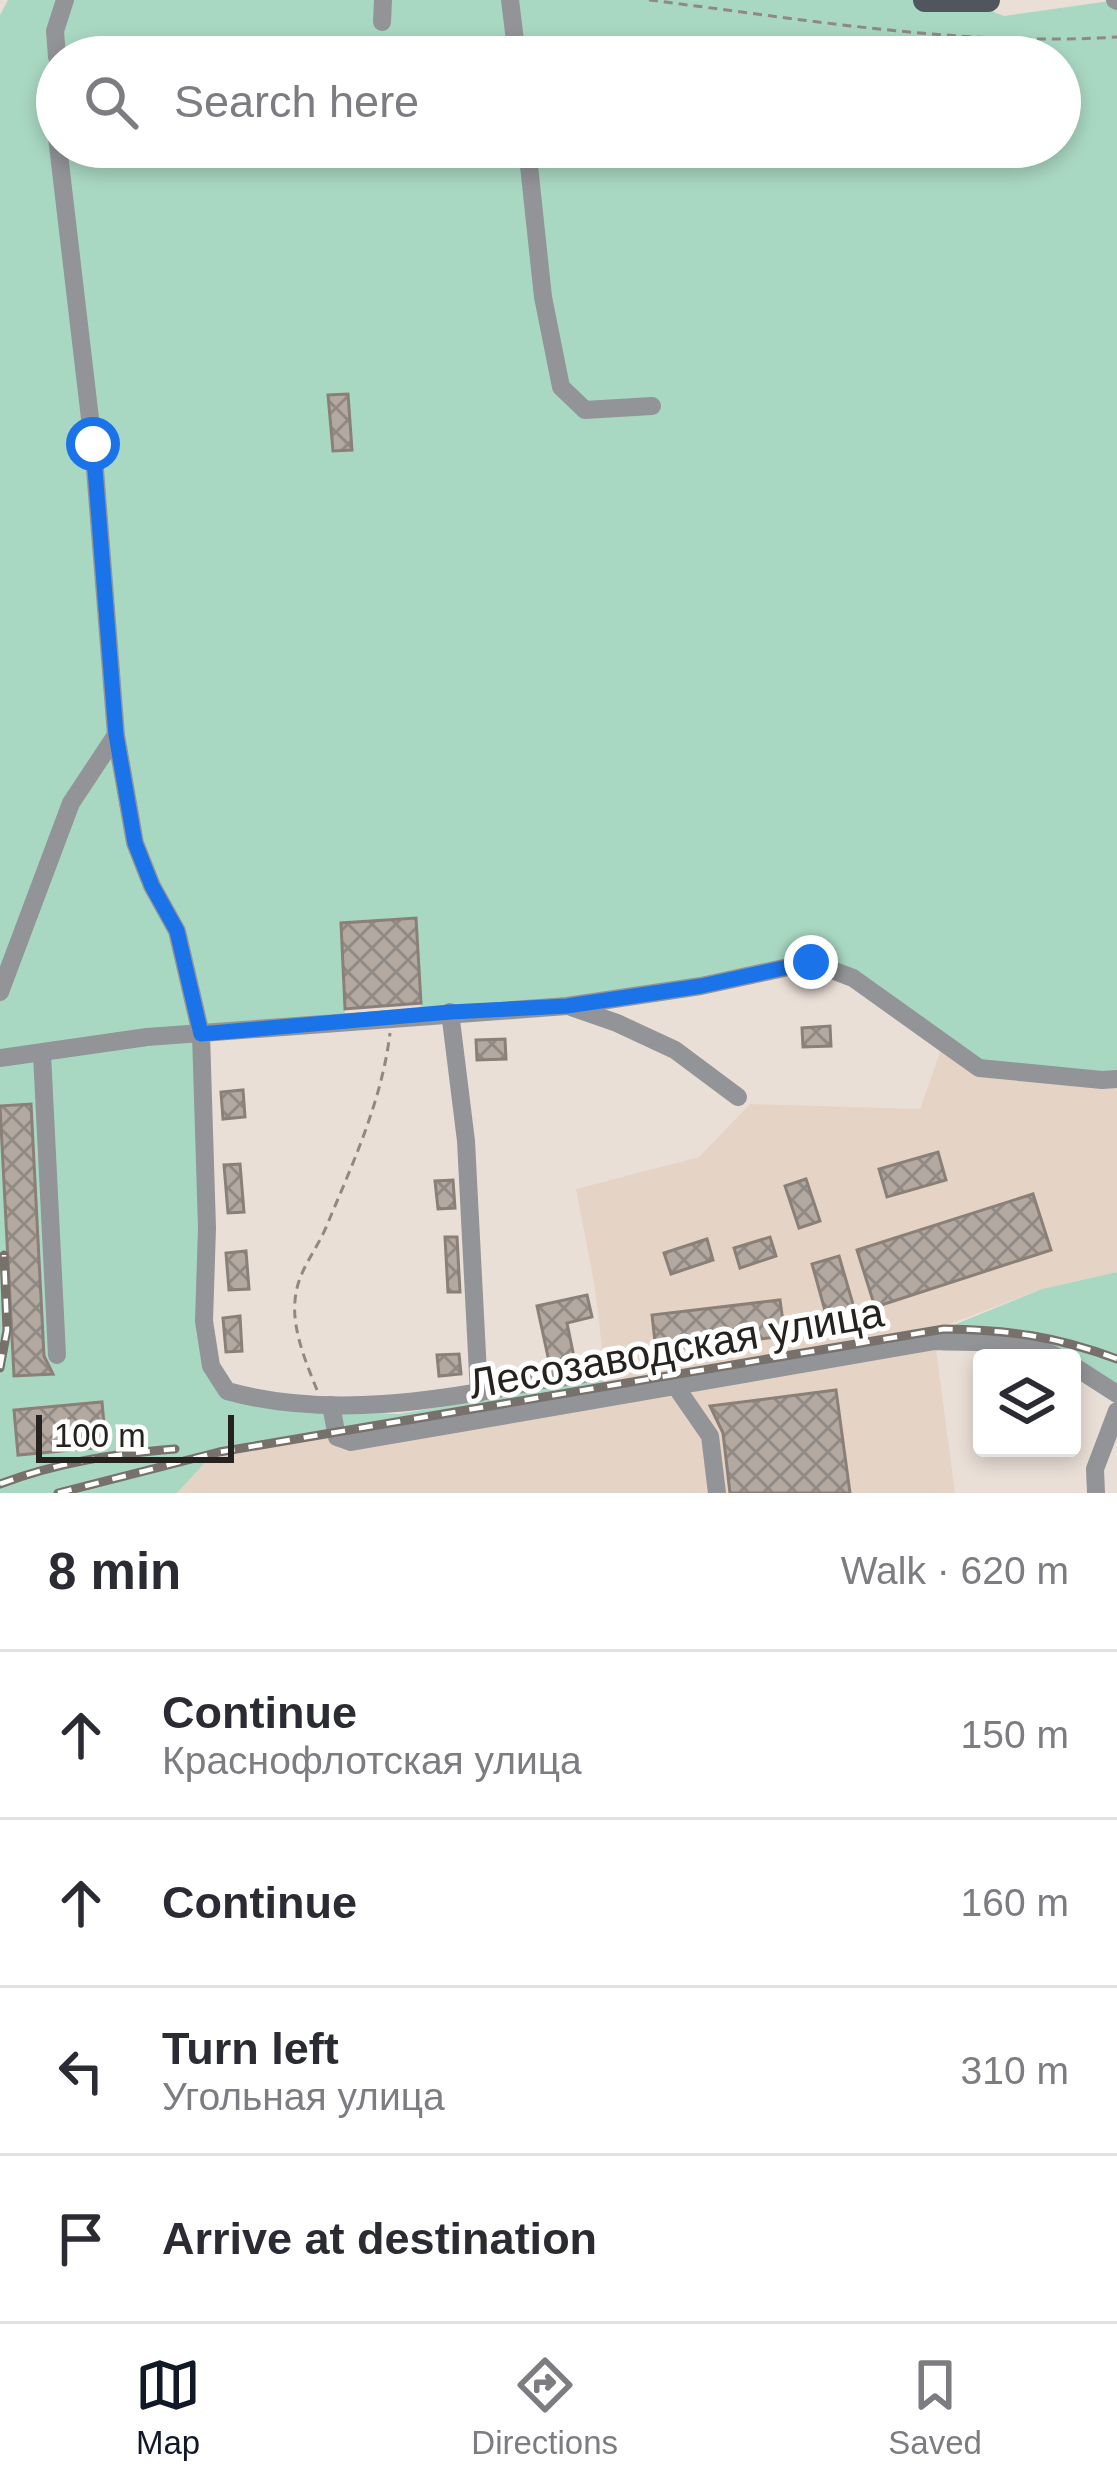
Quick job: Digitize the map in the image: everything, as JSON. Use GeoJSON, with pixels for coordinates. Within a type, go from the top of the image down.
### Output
{"type":"FeatureCollection","features":[{"type":"Feature","properties":{"kind":"main road"},"geometry":{"type":"LineString","coordinates":[[926,0],[988,0]]}},
{"type":"Feature","properties":{"kind":"street"},"geometry":{"type":"LineString","coordinates":[[56,36],[65,0]]}},
{"type":"Feature","properties":{"kind":"street"},"geometry":{"type":"LineString","coordinates":[[382,22],[383,0]]}},
{"type":"Feature","properties":{"kind":"street"},"geometry":{"type":"LineString","coordinates":[[510,0],[514,36]]}},
{"type":"Feature","properties":{"kind":"street"},"geometry":{"type":"LineString","coordinates":[[61,168],[93,444],[116,735],[135,843],[177,931],[201,1034],[207,1228],[204,1321],[211,1366],[227,1391],[257,1400],[331,1405],[479,1393],[610,1364]]}},
{"type":"Feature","properties":{"kind":"street"},"geometry":{"type":"LineString","coordinates":[[528,168],[543,297],[561,387],[585,410],[652,406]]}},
{"type":"Feature","properties":{"kind":"street"},"geometry":{"type":"LineString","coordinates":[[0,992],[71,803],[116,735]]}},
{"type":"Feature","properties":{"kind":"street"},"geometry":{"type":"LineString","coordinates":[[0,1058],[148,1037],[567,1006],[701,986],[811,962],[853,978],[980,1067],[1117,1078]]}},
{"type":"Feature","properties":{"kind":"street"},"geometry":{"type":"LineString","coordinates":[[567,1006],[675,1050],[738,1097]]}},
{"type":"Feature","properties":{"kind":"street"},"geometry":{"type":"LineString","coordinates":[[450,1012],[466,1141],[479,1393]]}},
{"type":"Feature","properties":{"kind":"street"},"geometry":{"type":"LineString","coordinates":[[42,1054],[57,1355]]}},
{"type":"Feature","properties":{"kind":"street","name":"Лесозаводская улица"},"geometry":{"type":"LineString","coordinates":[[331,1405],[337,1437],[351,1442],[934,1341],[1034,1349]]}},
{"type":"Feature","properties":{"kind":"street"},"geometry":{"type":"LineString","coordinates":[[1081,1371],[1117,1394]]}},
{"type":"Feature","properties":{"kind":"street"},"geometry":{"type":"LineString","coordinates":[[674,1384],[710,1436],[717,1493]]}},
{"type":"Feature","properties":{"kind":"street"},"geometry":{"type":"LineString","coordinates":[[1096,1493],[1095,1469],[1117,1411]]}},
{"type":"Feature","properties":{"kind":"path"},"geometry":{"type":"LineString","coordinates":[[649,0],[992,36]]}},
{"type":"Feature","properties":{"kind":"path"},"geometry":{"type":"LineString","coordinates":[[1081,39],[1117,38]]}},
{"type":"Feature","properties":{"kind":"path"},"geometry":{"type":"LineString","coordinates":[[331,1405],[316,1389],[297,1332],[295,1302],[304,1264],[326,1229],[368,1126],[386,1068],[392,1017]]}},
{"type":"Feature","properties":{"kind":"shaded area"},"geometry":{"type":"Polygon","coordinates":[[[943,1044],[1117,1079],[1117,1272],[1042,1289],[944,1326],[606,1382],[576,1189],[699,1157],[750,1104],[920,1109],[943,1044]]]}},
{"type":"Feature","properties":{"kind":"shaded area"},"geometry":{"type":"Polygon","coordinates":[[[935,1341],[955,1493],[177,1493],[214,1453],[935,1341]]]}},
{"type":"Feature","properties":{"kind":"green space"},"geometry":{"type":"Polygon","coordinates":[[[8,0],[925,0],[965,1],[1004,16],[1117,0],[1117,1079],[979,1068],[811,962],[701,986],[421,1014],[416,919],[342,923],[345,1021],[201,1035],[198,1326],[221,1397],[314,1411],[399,1414],[604,1379],[607,1395],[214,1453],[177,1493],[0,1493],[0,15],[8,0]]]}},
{"type":"Feature","properties":{"kind":"green space"},"geometry":{"type":"Polygon","coordinates":[[[1117,1272],[1117,1394],[1081,1365],[1081,1349],[999,1349],[935,1341],[944,1329],[1042,1289],[1117,1272]]]}},
{"type":"Feature","properties":{"kind":"building"},"geometry":{"type":"Polygon","coordinates":[[[348,394],[352,450],[333,451],[328,395],[348,394]]]}},
{"type":"Feature","properties":{"kind":"building"},"geometry":{"type":"Polygon","coordinates":[[[416,918],[421,1003],[345,1009],[341,923],[416,918]]]}},
{"type":"Feature","properties":{"kind":"building"},"geometry":{"type":"Polygon","coordinates":[[[830,1026],[831,1046],[803,1047],[802,1028],[830,1026]]]}},
{"type":"Feature","properties":{"kind":"building"},"geometry":{"type":"Polygon","coordinates":[[[505,1039],[506,1059],[477,1060],[476,1040],[505,1039]]]}},
{"type":"Feature","properties":{"kind":"building"},"geometry":{"type":"Polygon","coordinates":[[[243,1090],[245,1117],[223,1119],[221,1092],[243,1090]]]}},
{"type":"Feature","properties":{"kind":"building"},"geometry":{"type":"Polygon","coordinates":[[[31,1104],[44,1356],[53,1374],[14,1376],[0,1106],[31,1104]]]}},
{"type":"Feature","properties":{"kind":"building"},"geometry":{"type":"Polygon","coordinates":[[[938,1152],[946,1180],[887,1197],[879,1169],[938,1152]]]}},
{"type":"Feature","properties":{"kind":"building"},"geometry":{"type":"Polygon","coordinates":[[[240,1164],[244,1212],[228,1213],[224,1165],[240,1164]]]}},
{"type":"Feature","properties":{"kind":"building"},"geometry":{"type":"Polygon","coordinates":[[[806,1179],[820,1221],[799,1228],[785,1186],[806,1179]]]}},
{"type":"Feature","properties":{"kind":"building"},"geometry":{"type":"Polygon","coordinates":[[[453,1180],[455,1208],[438,1209],[435,1181],[453,1180]]]}},
{"type":"Feature","properties":{"kind":"building"},"geometry":{"type":"Polygon","coordinates":[[[1033,1194],[1051,1250],[875,1307],[857,1250],[1033,1194]]]}},
{"type":"Feature","properties":{"kind":"building"},"geometry":{"type":"Polygon","coordinates":[[[445,1237],[457,1237],[460,1292],[448,1292],[445,1237]]]}},
{"type":"Feature","properties":{"kind":"building"},"geometry":{"type":"Polygon","coordinates":[[[770,1237],[776,1256],[740,1268],[734,1248],[770,1237]]]}},
{"type":"Feature","properties":{"kind":"building"},"geometry":{"type":"Polygon","coordinates":[[[707,1239],[713,1260],[671,1274],[664,1253],[707,1239]]]}},
{"type":"Feature","properties":{"kind":"building"},"geometry":{"type":"Polygon","coordinates":[[[246,1251],[249,1289],[229,1290],[226,1253],[246,1251]]]}},
{"type":"Feature","properties":{"kind":"building"},"geometry":{"type":"Polygon","coordinates":[[[839,1256],[857,1318],[829,1325],[812,1264],[839,1256]]]}},
{"type":"Feature","properties":{"kind":"building"},"geometry":{"type":"Polygon","coordinates":[[[587,1295],[592,1317],[567,1323],[575,1362],[550,1366],[537,1306],[587,1295]]]}},
{"type":"Feature","properties":{"kind":"building"},"geometry":{"type":"Polygon","coordinates":[[[780,1300],[785,1336],[656,1351],[652,1315],[780,1300]]]}},
{"type":"Feature","properties":{"kind":"building"},"geometry":{"type":"Polygon","coordinates":[[[240,1316],[242,1351],[226,1352],[223,1318],[240,1316]]]}},
{"type":"Feature","properties":{"kind":"building"},"geometry":{"type":"Polygon","coordinates":[[[459,1354],[461,1374],[439,1376],[437,1355],[459,1354]]]}},
{"type":"Feature","properties":{"kind":"building"},"geometry":{"type":"Polygon","coordinates":[[[836,1390],[850,1493],[730,1493],[723,1433],[710,1406],[836,1390]]]}},
{"type":"Feature","properties":{"kind":"building"},"geometry":{"type":"Polygon","coordinates":[[[102,1402],[106,1447],[18,1455],[14,1410],[102,1402]]]}},
{"type":"Feature","properties":{"kind":"railway"},"geometry":{"type":"LineString","coordinates":[[0,1368],[7,1330],[4,1255]]}},
{"type":"Feature","properties":{"kind":"railway"},"geometry":{"type":"LineString","coordinates":[[58,1493],[219,1452],[944,1329],[1032,1336],[1117,1359]]}},
{"type":"Feature","properties":{"kind":"railway"},"geometry":{"type":"LineString","coordinates":[[0,1484],[86,1460],[175,1449]]}},
{"type":"Feature","properties":{"kind":"route"},"geometry":{"type":"LineString","coordinates":[[93,444],[116,735],[135,843],[177,931],[201,1034],[567,1006],[701,986],[811,962]]}}]}
